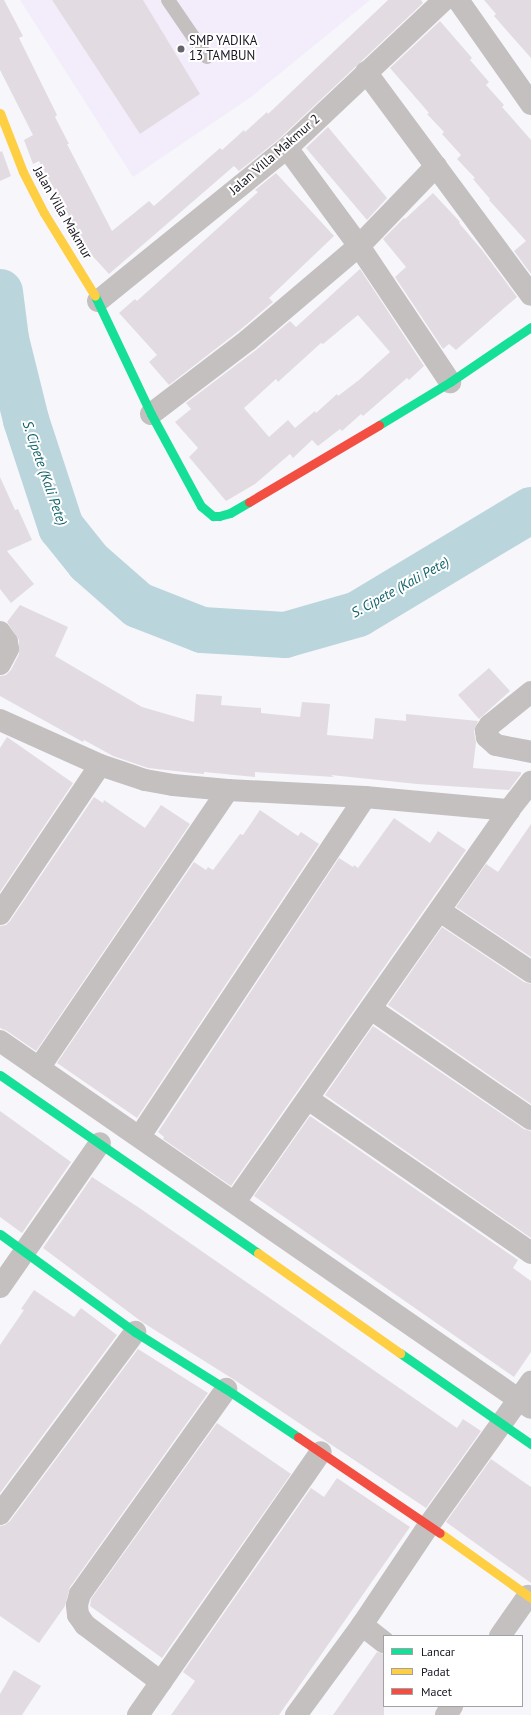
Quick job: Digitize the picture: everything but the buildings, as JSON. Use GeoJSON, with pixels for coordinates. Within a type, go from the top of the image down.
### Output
{"type":"FeatureCollection","features":[{"type":"Feature","properties":{"kind":"street","name":"Jalan Villa Makmur 2"},"geometry":{"type":"LineString","coordinates":[[98,301],[287,148],[444,0]]}},
{"type":"Feature","properties":{"kind":"street"},"geometry":{"type":"LineString","coordinates":[[458,0],[531,104]]}},
{"type":"Feature","properties":{"kind":"street"},"geometry":{"type":"LineString","coordinates":[[366,72],[531,296]]}},
{"type":"Feature","properties":{"kind":"street","name":"Jalan Villa Makmur"},"geometry":{"type":"LineString","coordinates":[[0,113],[23,172],[44,212],[98,301],[151,414],[202,506],[208,513],[219,516],[230,513],[450,382]]}},
{"type":"Feature","properties":{"kind":"street"},"geometry":{"type":"LineString","coordinates":[[287,148],[360,246],[450,382],[531,327]]}},
{"type":"Feature","properties":{"kind":"street"},"geometry":{"type":"LineString","coordinates":[[151,414],[248,340],[360,246],[436,166]]}},
{"type":"Feature","properties":{"kind":"street"},"geometry":{"type":"LineString","coordinates":[[0,632],[7,642],[8,649],[0,664]]}},
{"type":"Feature","properties":{"kind":"street"},"geometry":{"type":"LineString","coordinates":[[531,692],[490,724],[486,731],[487,737],[496,745],[531,752]]}},
{"type":"Feature","properties":{"kind":"street"},"geometry":{"type":"LineString","coordinates":[[0,720],[100,765],[145,780],[173,785],[228,790],[365,797],[509,810]]}},
{"type":"Feature","properties":{"kind":"street"},"geometry":{"type":"LineString","coordinates":[[0,914],[100,765]]}},
{"type":"Feature","properties":{"kind":"street"},"geometry":{"type":"LineString","coordinates":[[235,1202],[440,911],[509,810],[531,782]]}},
{"type":"Feature","properties":{"kind":"street"},"geometry":{"type":"LineString","coordinates":[[39,1068],[228,790]]}},
{"type":"Feature","properties":{"kind":"street"},"geometry":{"type":"LineString","coordinates":[[140,1136],[365,797]]}},
{"type":"Feature","properties":{"kind":"street"},"geometry":{"type":"LineString","coordinates":[[440,911],[531,972]]}},
{"type":"Feature","properties":{"kind":"street"},"geometry":{"type":"LineString","coordinates":[[371,1009],[531,1119]]}},
{"type":"Feature","properties":{"kind":"street"},"geometry":{"type":"LineString","coordinates":[[0,1041],[235,1202],[527,1396],[501,1423],[429,1525],[362,1625],[296,1715]]}},
{"type":"Feature","properties":{"kind":"street"},"geometry":{"type":"LineString","coordinates":[[0,1074],[531,1444]]}},
{"type":"Feature","properties":{"kind":"street"},"geometry":{"type":"LineString","coordinates":[[308,1099],[531,1253]]}},
{"type":"Feature","properties":{"kind":"street"},"geometry":{"type":"LineString","coordinates":[[0,1287],[100,1143]]}},
{"type":"Feature","properties":{"kind":"street"},"geometry":{"type":"LineString","coordinates":[[0,1234],[135,1332],[226,1389],[321,1452],[429,1525],[529,1597],[501,1635]]}},
{"type":"Feature","properties":{"kind":"street"},"geometry":{"type":"LineString","coordinates":[[0,1514],[135,1332]]}},
{"type":"Feature","properties":{"kind":"street"},"geometry":{"type":"LineString","coordinates":[[161,1682],[85,1625],[78,1615],[77,1605],[80,1594],[226,1389]]}},
{"type":"Feature","properties":{"kind":"street"},"geometry":{"type":"LineString","coordinates":[[138,1715],[321,1452]]}},
{"type":"Feature","properties":{"kind":"street"},"geometry":{"type":"LineString","coordinates":[[362,1625],[383,1641]]}},
{"type":"Feature","properties":{"kind":"lane"},"geometry":{"type":"LineString","coordinates":[[168,0],[207,57]]}},
{"type":"Feature","properties":{"kind":"shaded area","name":"SMP YADIKA 13 TAMBUN"},"geometry":{"type":"Polygon","coordinates":[[[20,0],[370,0],[251,97],[133,177],[20,0]]]}},
{"type":"Feature","properties":{"kind":"waterway","name":"S. Cipete (Kali Pete)"},"geometry":{"type":"LineString","coordinates":[[0,292],[6,339],[26,420],[61,527],[89,562],[138,605],[202,630],[285,635],[358,614],[531,510]]}},
{"type":"Feature","properties":{"kind":"traffic: fast"},"geometry":{"type":"LineString","coordinates":[[95,296],[151,414],[201,506],[213,516],[219,516],[230,513],[249,502]]}},
{"type":"Feature","properties":{"kind":"traffic: fast"},"geometry":{"type":"LineString","coordinates":[[379,425],[450,382],[531,327]]}},
{"type":"Feature","properties":{"kind":"traffic: fast"},"geometry":{"type":"LineString","coordinates":[[0,1075],[258,1253]]}},
{"type":"Feature","properties":{"kind":"traffic: fast"},"geometry":{"type":"LineString","coordinates":[[0,1234],[135,1332],[226,1389],[298,1437]]}},
{"type":"Feature","properties":{"kind":"traffic: fast"},"geometry":{"type":"LineString","coordinates":[[400,1353],[531,1444]]}},
{"type":"Feature","properties":{"kind":"traffic: slow"},"geometry":{"type":"LineString","coordinates":[[0,113],[23,172],[44,213],[95,296]]}},
{"type":"Feature","properties":{"kind":"traffic: slow"},"geometry":{"type":"LineString","coordinates":[[258,1253],[400,1353]]}},
{"type":"Feature","properties":{"kind":"traffic: slow"},"geometry":{"type":"LineString","coordinates":[[440,1533],[531,1598]]}},
{"type":"Feature","properties":{"kind":"traffic: jam"},"geometry":{"type":"LineString","coordinates":[[249,502],[379,425]]}},
{"type":"Feature","properties":{"kind":"traffic: jam"},"geometry":{"type":"LineString","coordinates":[[298,1437],[440,1533]]}},
{"type":"Feature","properties":{"kind":"place","name":"SMP YADIKA 13 TAMBUN"},"geometry":{"type":"Point","coordinates":[181,49]}}]}
